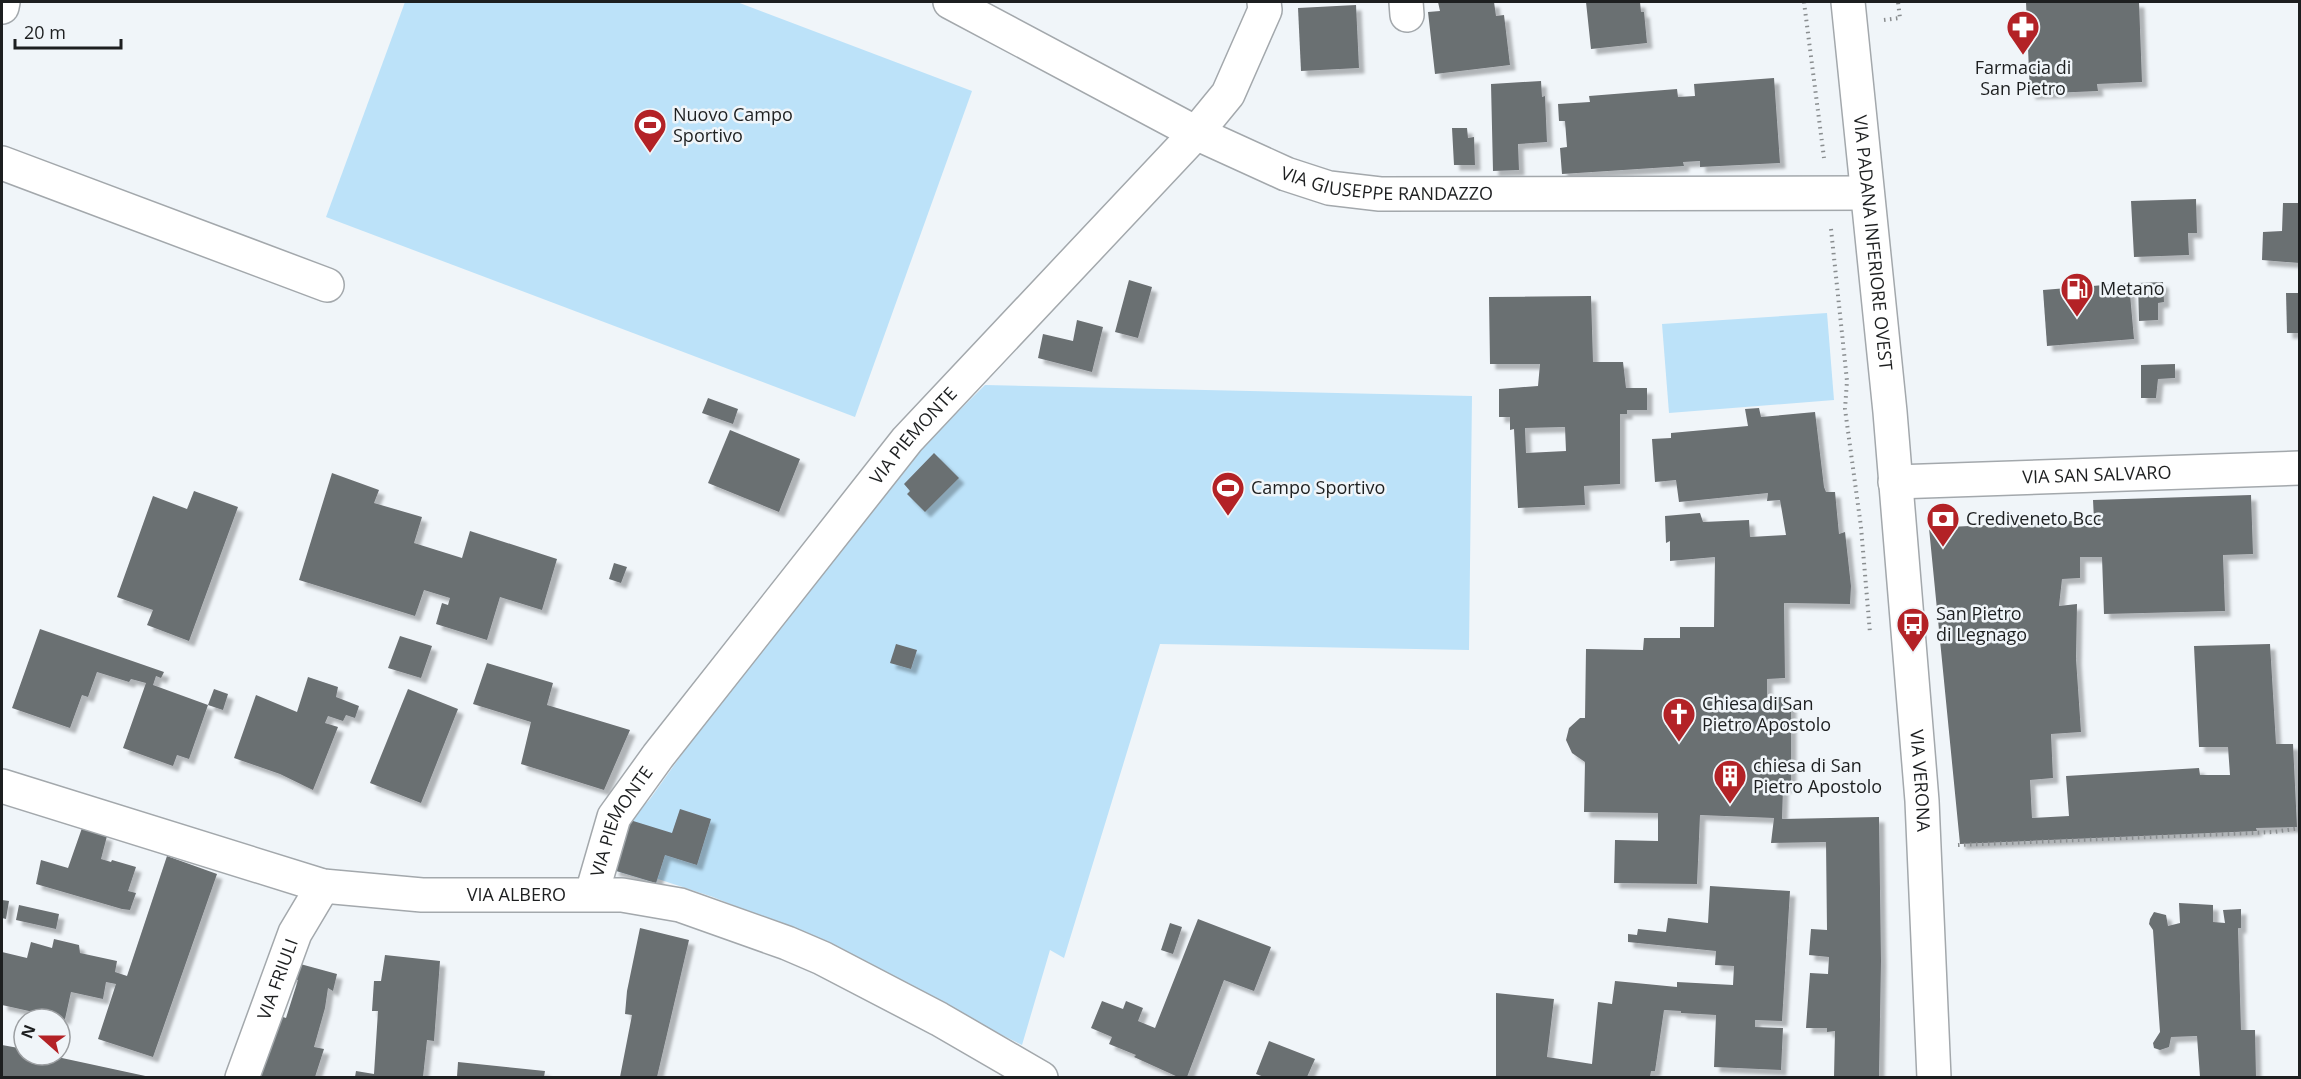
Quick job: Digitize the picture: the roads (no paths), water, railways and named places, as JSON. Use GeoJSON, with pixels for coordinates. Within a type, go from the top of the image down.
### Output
{"type":"FeatureCollection","features":[{"type":"Feature","properties":{"kind":"street"},"geometry":{"type":"LineString","coordinates":[[2,7],[3,2]]}},
{"type":"Feature","properties":{"kind":"street","name":"VIA GIUSEPPE RANDAZZO"},"geometry":{"type":"LineString","coordinates":[[950,2],[1196,133],[1286,174],[1329,188],[1380,194],[1867,193]]}},
{"type":"Feature","properties":{"kind":"street","name":"VIA PIEMONTE"},"geometry":{"type":"LineString","coordinates":[[592,893],[614,817],[658,756],[907,440],[1196,133],[1227,94],[1265,10],[1264,2]]}},
{"type":"Feature","properties":{"kind":"street","name":"VIA PADANA INFERIORE OVEST"},"geometry":{"type":"LineString","coordinates":[[1848,2],[1895,482]]}},
{"type":"Feature","properties":{"kind":"street"},"geometry":{"type":"LineString","coordinates":[[2,163],[327,285]]}},
{"type":"Feature","properties":{"kind":"street","name":"VIA SAN SALVARO"},"geometry":{"type":"LineString","coordinates":[[1895,482],[2300,468]]}},
{"type":"Feature","properties":{"kind":"street","name":"VIA VERONA"},"geometry":{"type":"LineString","coordinates":[[1895,482],[1926,846],[1934,1077]]}},
{"type":"Feature","properties":{"kind":"street","name":"VIA ALBERO"},"geometry":{"type":"LineString","coordinates":[[2,786],[323,886],[422,896],[622,894],[680,905],[787,943],[891,993],[1041,1077]]}},
{"type":"Feature","properties":{"kind":"street","name":"VIA FRIULI"},"geometry":{"type":"LineString","coordinates":[[242,1077],[295,933],[323,886]]}},
{"type":"Feature","properties":{"kind":"place","name":"Farmacia di San Pietro"},"geometry":{"type":"Point","coordinates":[2023,56]}},
{"type":"Feature","properties":{"kind":"place","name":"Nuovo Campo Sportivo"},"geometry":{"type":"Point","coordinates":[650,154]}},
{"type":"Feature","properties":{"kind":"place","name":"Metano"},"geometry":{"type":"Point","coordinates":[2077,318]}},
{"type":"Feature","properties":{"kind":"place","name":"Campo Sportivo"},"geometry":{"type":"Point","coordinates":[1228,517]}},
{"type":"Feature","properties":{"kind":"place","name":"Crediveneto Bcc"},"geometry":{"type":"Point","coordinates":[1943,548]}},
{"type":"Feature","properties":{"kind":"place","name":"San Pietro di Legnago"},"geometry":{"type":"Point","coordinates":[1913,653]}},
{"type":"Feature","properties":{"kind":"place","name":"Chiesa di San Pietro Apostolo"},"geometry":{"type":"Point","coordinates":[1679,743]}},
{"type":"Feature","properties":{"kind":"place","name":"chiesa di San Pietro Apostolo"},"geometry":{"type":"Point","coordinates":[1730,805]}}]}
